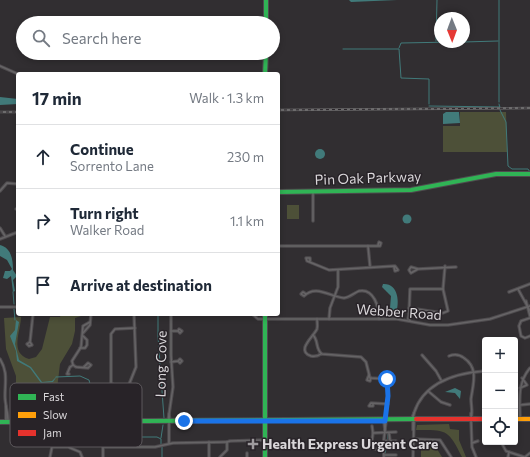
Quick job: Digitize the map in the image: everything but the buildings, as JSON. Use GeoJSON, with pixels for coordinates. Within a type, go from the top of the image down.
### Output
{"type":"FeatureCollection","features":[{"type":"Feature","properties":{"kind":"street"},"geometry":{"type":"LineString","coordinates":[[266,0],[266,16]]}},
{"type":"Feature","properties":{"kind":"street"},"geometry":{"type":"LineString","coordinates":[[266,60],[266,72]]}},
{"type":"Feature","properties":{"kind":"street"},"geometry":{"type":"LineString","coordinates":[[0,66],[16,73]]}},
{"type":"Feature","properties":{"kind":"street","name":"Pin Oak Parkway"},"geometry":{"type":"LineString","coordinates":[[280,192],[412,190],[496,174],[530,174]]}},
{"type":"Feature","properties":{"kind":"street"},"geometry":{"type":"LineString","coordinates":[[0,191],[6,183],[16,184]]}},
{"type":"Feature","properties":{"kind":"street"},"geometry":{"type":"LineString","coordinates":[[313,192],[313,221]]}},
{"type":"Feature","properties":{"kind":"street"},"geometry":{"type":"LineString","coordinates":[[0,228],[5,236]]}},
{"type":"Feature","properties":{"kind":"street"},"geometry":{"type":"LineString","coordinates":[[0,239],[16,233]]}},
{"type":"Feature","properties":{"kind":"street"},"geometry":{"type":"LineString","coordinates":[[280,246],[378,245]]}},
{"type":"Feature","properties":{"kind":"street"},"geometry":{"type":"LineString","coordinates":[[368,246],[370,266]]}},
{"type":"Feature","properties":{"kind":"street"},"geometry":{"type":"LineString","coordinates":[[310,261],[321,268],[338,270],[370,266],[394,267]]}},
{"type":"Feature","properties":{"kind":"street"},"geometry":{"type":"LineString","coordinates":[[418,269],[444,266],[456,267]]}},
{"type":"Feature","properties":{"kind":"street"},"geometry":{"type":"LineString","coordinates":[[409,308],[443,312],[448,311],[443,289],[444,266]]}},
{"type":"Feature","properties":{"kind":"street"},"geometry":{"type":"LineString","coordinates":[[330,319],[330,308],[338,287],[338,270]]}},
{"type":"Feature","properties":{"kind":"street"},"geometry":{"type":"LineString","coordinates":[[510,292],[530,284]]}},
{"type":"Feature","properties":{"kind":"street"},"geometry":{"type":"LineString","coordinates":[[518,288],[530,311]]}},
{"type":"Feature","properties":{"kind":"street"},"geometry":{"type":"LineString","coordinates":[[409,320],[410,289],[443,289]]}},
{"type":"Feature","properties":{"kind":"street"},"geometry":{"type":"LineString","coordinates":[[306,294],[314,291],[322,291],[344,298],[358,292],[369,292],[378,307],[379,319]]}},
{"type":"Feature","properties":{"kind":"street"},"geometry":{"type":"LineString","coordinates":[[0,306],[16,307]]}},
{"type":"Feature","properties":{"kind":"street"},"geometry":{"type":"LineString","coordinates":[[528,306],[530,317],[521,321],[519,326],[521,336],[525,338],[530,336]]}},
{"type":"Feature","properties":{"kind":"street","name":"Webber Road"},"geometry":{"type":"LineString","coordinates":[[265,316],[317,319],[409,320],[435,325],[466,323],[496,317],[528,306]]}},
{"type":"Feature","properties":{"kind":"street"},"geometry":{"type":"LineString","coordinates":[[30,342],[33,316]]}},
{"type":"Feature","properties":{"kind":"street"},"geometry":{"type":"LineString","coordinates":[[82,335],[90,322],[91,316]]}},
{"type":"Feature","properties":{"kind":"street"},"geometry":{"type":"LineString","coordinates":[[129,383],[136,367],[134,316]]}},
{"type":"Feature","properties":{"kind":"street","name":"Long Cove"},"geometry":{"type":"LineString","coordinates":[[169,443],[169,414],[173,387],[171,362],[171,316]]}},
{"type":"Feature","properties":{"kind":"street"},"geometry":{"type":"LineString","coordinates":[[254,316],[258,319],[265,316],[265,457]]}},
{"type":"Feature","properties":{"kind":"street"},"geometry":{"type":"LineString","coordinates":[[317,319],[317,328],[306,343],[306,351],[312,356],[321,354]]}},
{"type":"Feature","properties":{"kind":"street"},"geometry":{"type":"LineString","coordinates":[[73,365],[72,361],[80,348],[83,326],[90,322]]}},
{"type":"Feature","properties":{"kind":"street"},"geometry":{"type":"LineString","coordinates":[[111,383],[111,334],[115,329],[135,328]]}},
{"type":"Feature","properties":{"kind":"street"},"geometry":{"type":"LineString","coordinates":[[171,331],[178,331]]}},
{"type":"Feature","properties":{"kind":"street"},"geometry":{"type":"LineString","coordinates":[[80,348],[85,348],[88,343],[82,335]]}},
{"type":"Feature","properties":{"kind":"street"},"geometry":{"type":"LineString","coordinates":[[313,335],[317,339],[317,349],[321,354],[326,356],[360,356],[365,361],[371,378]]}},
{"type":"Feature","properties":{"kind":"street"},"geometry":{"type":"LineString","coordinates":[[449,356],[456,354],[464,357],[471,364],[474,372],[471,419],[472,443],[476,457]]}},
{"type":"Feature","properties":{"kind":"street"},"geometry":{"type":"LineString","coordinates":[[422,355],[436,371],[441,380]]}},
{"type":"Feature","properties":{"kind":"street"},"geometry":{"type":"LineString","coordinates":[[0,359],[6,376],[5,397],[7,422],[0,422]]}},
{"type":"Feature","properties":{"kind":"street"},"geometry":{"type":"LineString","coordinates":[[171,362],[178,361]]}},
{"type":"Feature","properties":{"kind":"street"},"geometry":{"type":"LineString","coordinates":[[73,365],[76,367],[84,367]]}},
{"type":"Feature","properties":{"kind":"street"},"geometry":{"type":"LineString","coordinates":[[69,374],[67,374],[68,369],[73,365]]}},
{"type":"Feature","properties":{"kind":"street"},"geometry":{"type":"LineString","coordinates":[[530,368],[522,378],[518,419],[530,419]]}},
{"type":"Feature","properties":{"kind":"street"},"geometry":{"type":"LineString","coordinates":[[413,457],[414,413],[428,390],[441,380],[482,371]]}},
{"type":"Feature","properties":{"kind":"street"},"geometry":{"type":"LineString","coordinates":[[369,375],[367,380],[370,381],[371,378],[385,378],[388,380],[388,404],[383,451],[384,456],[396,455]]}},
{"type":"Feature","properties":{"kind":"street"},"geometry":{"type":"LineString","coordinates":[[520,388],[527,385],[522,378]]}},
{"type":"Feature","properties":{"kind":"street"},"geometry":{"type":"LineString","coordinates":[[428,390],[442,402],[450,405]]}},
{"type":"Feature","properties":{"kind":"street"},"geometry":{"type":"LineString","coordinates":[[373,404],[388,404]]}},
{"type":"Feature","properties":{"kind":"street"},"geometry":{"type":"LineString","coordinates":[[520,405],[530,404]]}},
{"type":"Feature","properties":{"kind":"street"},"geometry":{"type":"LineString","coordinates":[[142,422],[385,421],[482,419]]}},
{"type":"Feature","properties":{"kind":"street"},"geometry":{"type":"LineString","coordinates":[[372,426],[373,433],[371,448],[383,451]]}},
{"type":"Feature","properties":{"kind":"street"},"geometry":{"type":"LineString","coordinates":[[389,432],[390,441]]}},
{"type":"Feature","properties":{"kind":"street"},"geometry":{"type":"LineString","coordinates":[[373,433],[396,432]]}},
{"type":"Feature","properties":{"kind":"street"},"geometry":{"type":"LineString","coordinates":[[413,439],[439,439],[443,442],[451,457]]}},
{"type":"Feature","properties":{"kind":"street"},"geometry":{"type":"LineString","coordinates":[[103,457],[102,447],[156,447],[169,443],[265,440]]}},
{"type":"Feature","properties":{"kind":"street"},"geometry":{"type":"LineString","coordinates":[[384,440],[396,441]]}},
{"type":"Feature","properties":{"kind":"street"},"geometry":{"type":"LineString","coordinates":[[472,443],[478,441]]}},
{"type":"Feature","properties":{"kind":"street"},"geometry":{"type":"LineString","coordinates":[[209,442],[209,457]]}},
{"type":"Feature","properties":{"kind":"street"},"geometry":{"type":"LineString","coordinates":[[220,457],[227,450],[227,442]]}},
{"type":"Feature","properties":{"kind":"street"},"geometry":{"type":"LineString","coordinates":[[502,445],[509,452],[524,457],[530,453]]}},
{"type":"Feature","properties":{"kind":"street"},"geometry":{"type":"LineString","coordinates":[[50,457],[52,447]]}},
{"type":"Feature","properties":{"kind":"street"},"geometry":{"type":"LineString","coordinates":[[69,447],[80,452],[82,457]]}},
{"type":"Feature","properties":{"kind":"street"},"geometry":{"type":"LineString","coordinates":[[508,457],[509,452]]}},
{"type":"Feature","properties":{"kind":"green space"},"geometry":{"type":"Polygon","coordinates":[[[460,112],[506,112],[507,152],[443,152],[443,126],[460,126],[460,112]]]}},
{"type":"Feature","properties":{"kind":"green space"},"geometry":{"type":"Polygon","coordinates":[[[287,205],[299,205],[299,219],[287,219],[287,205]]]}},
{"type":"Feature","properties":{"kind":"green space"},"geometry":{"type":"Polygon","coordinates":[[[81,316],[75,318],[75,331],[72,344],[60,364],[58,383],[16,383],[16,376],[6,349],[4,318],[21,317],[18,347],[19,352],[29,359],[36,357],[42,349],[50,317],[81,316]]]}},
{"type":"Feature","properties":{"kind":"green space"},"geometry":{"type":"Polygon","coordinates":[[[449,424],[450,429],[459,430],[459,440],[466,457],[462,457],[453,441],[445,433],[434,430],[416,430],[417,425],[449,424]]]}},
{"type":"Feature","properties":{"kind":"green space"},"geometry":{"type":"Polygon","coordinates":[[[427,447],[437,449],[442,457],[421,457],[421,450],[427,447]]]}},
{"type":"Feature","properties":{"kind":"water"},"geometry":{"type":"Polygon","coordinates":[[[349,0],[397,0],[351,2],[349,0]]]}},
{"type":"Feature","properties":{"kind":"water"},"geometry":{"type":"Polygon","coordinates":[[[0,97],[16,99],[16,104],[0,105],[0,97]]]}},
{"type":"Feature","properties":{"kind":"water"},"geometry":{"type":"Polygon","coordinates":[[[446,112],[459,112],[460,123],[443,124],[443,114],[446,112]]]}},
{"type":"Feature","properties":{"kind":"water"},"geometry":{"type":"Polygon","coordinates":[[[318,149],[322,149],[325,154],[322,159],[318,159],[315,156],[315,152],[318,149]]]}},
{"type":"Feature","properties":{"kind":"water"},"geometry":{"type":"Polygon","coordinates":[[[405,215],[409,215],[411,219],[409,223],[405,223],[403,221],[403,217],[405,215]]]}},
{"type":"Feature","properties":{"kind":"water"},"geometry":{"type":"Polygon","coordinates":[[[0,245],[7,249],[11,255],[13,270],[16,274],[13,280],[15,291],[13,292],[11,276],[7,279],[3,278],[5,271],[10,271],[12,269],[7,260],[0,256],[0,245]]]}},
{"type":"Feature","properties":{"kind":"water"},"geometry":{"type":"Polygon","coordinates":[[[383,284],[392,287],[397,294],[398,304],[396,313],[390,308],[391,296],[382,287],[383,284]]]}},
{"type":"Feature","properties":{"kind":"water"},"geometry":{"type":"Polygon","coordinates":[[[16,320],[19,322],[15,344],[19,360],[31,367],[42,382],[52,381],[57,376],[53,382],[41,383],[30,368],[17,361],[16,351],[10,336],[15,330],[16,320]]]}},
{"type":"Feature","properties":{"kind":"water"},"geometry":{"type":"Polygon","coordinates":[[[455,388],[461,391],[460,399],[455,393],[445,392],[455,388]]]}},
{"type":"Feature","properties":{"kind":"waterway"},"geometry":{"type":"LineString","coordinates":[[437,0],[437,12]]}},
{"type":"Feature","properties":{"kind":"waterway"},"geometry":{"type":"LineString","coordinates":[[499,0],[499,102]]}},
{"type":"Feature","properties":{"kind":"waterway"},"geometry":{"type":"LineString","coordinates":[[470,42],[498,41]]}},
{"type":"Feature","properties":{"kind":"waterway"},"geometry":{"type":"LineString","coordinates":[[399,48],[401,43],[434,42]]}},
{"type":"Feature","properties":{"kind":"waterway"},"geometry":{"type":"LineString","coordinates":[[343,49],[399,49],[401,78],[429,79],[429,104]]}},
{"type":"Feature","properties":{"kind":"waterway"},"geometry":{"type":"LineString","coordinates":[[499,104],[500,108]]}},
{"type":"Feature","properties":{"kind":"waterway"},"geometry":{"type":"LineString","coordinates":[[429,106],[500,107]]}},
{"type":"Feature","properties":{"kind":"waterway"},"geometry":{"type":"LineString","coordinates":[[500,110],[506,122],[508,166],[512,169],[528,169],[530,172]]}},
{"type":"Feature","properties":{"kind":"waterway"},"geometry":{"type":"LineString","coordinates":[[13,292],[14,304]]}},
{"type":"Feature","properties":{"kind":"waterway"},"geometry":{"type":"LineString","coordinates":[[14,309],[15,320]]}},
{"type":"Feature","properties":{"kind":"waterway"},"geometry":{"type":"LineString","coordinates":[[158,316],[164,418]]}},
{"type":"Feature","properties":{"kind":"waterway"},"geometry":{"type":"LineString","coordinates":[[56,377],[80,376],[89,380],[90,383]]}},
{"type":"Feature","properties":{"kind":"waterway"},"geometry":{"type":"LineString","coordinates":[[161,438],[163,425]]}},
{"type":"Feature","properties":{"kind":"waterway"},"geometry":{"type":"LineString","coordinates":[[388,433],[388,439]]}},
{"type":"Feature","properties":{"kind":"waterway"},"geometry":{"type":"LineString","coordinates":[[142,437],[157,437],[161,439],[161,444]]}},
{"type":"Feature","properties":{"kind":"waterway"},"geometry":{"type":"LineString","coordinates":[[385,454],[387,442]]}},
{"type":"Feature","properties":{"kind":"waterway"},"geometry":{"type":"LineString","coordinates":[[162,447],[162,457]]}},
{"type":"Feature","properties":{"kind":"railway"},"geometry":{"type":"LineString","coordinates":[[280,110],[530,108]]}},
{"type":"Feature","properties":{"kind":"railway"},"geometry":{"type":"LineString","coordinates":[[0,112],[16,112]]}},
{"type":"Feature","properties":{"kind":"traffic: fast"},"geometry":{"type":"LineString","coordinates":[[266,0],[266,16]]}},
{"type":"Feature","properties":{"kind":"traffic: fast"},"geometry":{"type":"LineString","coordinates":[[265,72],[266,60]]}},
{"type":"Feature","properties":{"kind":"traffic: fast"},"geometry":{"type":"LineString","coordinates":[[280,192],[411,190],[496,174],[530,174]]}},
{"type":"Feature","properties":{"kind":"traffic: fast"},"geometry":{"type":"LineString","coordinates":[[265,316],[265,457]]}},
{"type":"Feature","properties":{"kind":"traffic: fast"},"geometry":{"type":"LineString","coordinates":[[142,421],[416,419]]}},
{"type":"Feature","properties":{"kind":"traffic: fast"},"geometry":{"type":"LineString","coordinates":[[0,422],[10,422]]}},
{"type":"Feature","properties":{"kind":"traffic: slow"},"geometry":{"type":"LineString","coordinates":[[518,419],[530,419]]}},
{"type":"Feature","properties":{"kind":"traffic: jam"},"geometry":{"type":"LineString","coordinates":[[416,419],[482,419]]}},
{"type":"Feature","properties":{"kind":"place","name":"Health Express Urgent Care"},"geometry":{"type":"Point","coordinates":[253,444]}},
{"type":"Feature","properties":{"kind":"route"},"geometry":{"type":"LineString","coordinates":[[184,421],[385,421],[388,402],[387,379]]}}]}
